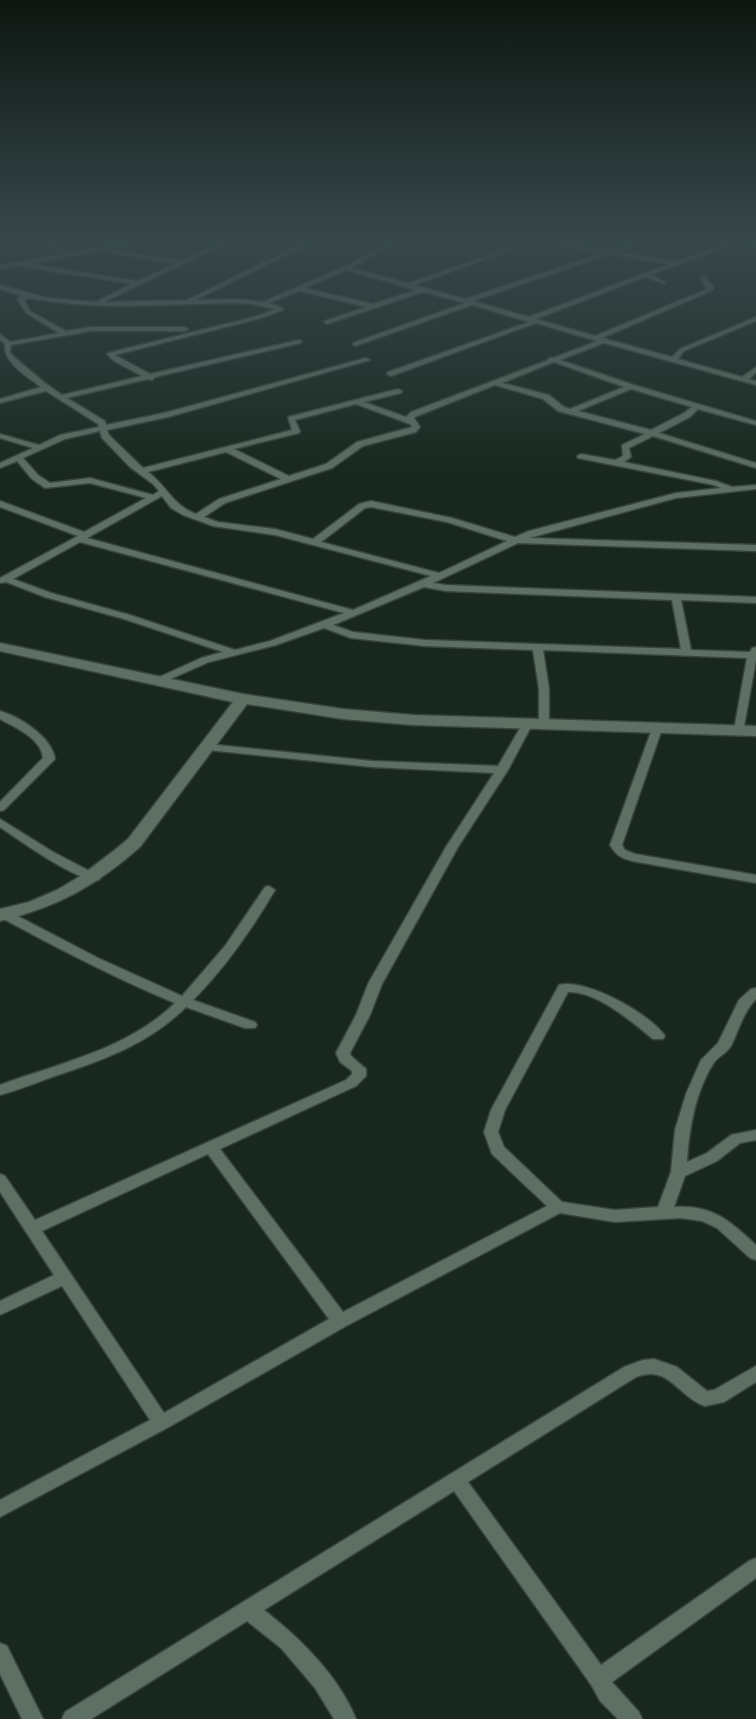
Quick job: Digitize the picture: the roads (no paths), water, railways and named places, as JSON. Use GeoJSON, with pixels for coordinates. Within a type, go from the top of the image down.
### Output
{"type":"FeatureCollection","features":[{"type":"Feature","properties":{"kind":"street"},"geometry":{"type":"LineString","coordinates":[[40,319],[64,333]]}},
{"type":"Feature","properties":{"kind":"street"},"geometry":{"type":"LineString","coordinates":[[152,378],[116,360],[110,354],[250,319]]}},
{"type":"Feature","properties":{"kind":"street"},"geometry":{"type":"LineString","coordinates":[[327,322],[335,319]]}},
{"type":"Feature","properties":{"kind":"street"},"geometry":{"type":"LineString","coordinates":[[356,344],[424,319]]}},
{"type":"Feature","properties":{"kind":"street"},"geometry":{"type":"LineString","coordinates":[[596,338],[640,319]]}},
{"type":"Feature","properties":{"kind":"street"},"geometry":{"type":"LineString","coordinates":[[675,359],[682,350],[755,319]]}},
{"type":"Feature","properties":{"kind":"street"},"geometry":{"type":"LineString","coordinates":[[391,374],[533,320],[756,383]]}},
{"type":"Feature","properties":{"kind":"street"},"geometry":{"type":"LineString","coordinates":[[8,344],[91,329],[209,328]]}},
{"type":"Feature","properties":{"kind":"street"},"geometry":{"type":"LineString","coordinates":[[0,336],[8,344]]}},
{"type":"Feature","properties":{"kind":"street"},"geometry":{"type":"LineString","coordinates":[[197,517],[222,501],[329,466],[360,444],[413,430],[416,427],[410,417],[414,414],[605,340]]}},
{"type":"Feature","properties":{"kind":"street"},"geometry":{"type":"LineString","coordinates":[[62,397],[152,378],[299,342]]}},
{"type":"Feature","properties":{"kind":"street"},"geometry":{"type":"LineString","coordinates":[[8,344],[6,352],[10,357],[47,388],[95,418],[105,428],[105,436],[156,482],[174,506],[216,524],[275,532],[440,576]]}},
{"type":"Feature","properties":{"kind":"street"},"geometry":{"type":"LineString","coordinates":[[551,359],[616,379],[631,387],[756,423]]}},
{"type":"Feature","properties":{"kind":"street"},"geometry":{"type":"LineString","coordinates":[[0,466],[63,437],[165,415],[366,360]]}},
{"type":"Feature","properties":{"kind":"street"},"geometry":{"type":"LineString","coordinates":[[743,380],[756,369]]}},
{"type":"Feature","properties":{"kind":"street"},"geometry":{"type":"LineString","coordinates":[[495,383],[546,397],[555,402],[556,406],[571,411],[756,466]]}},
{"type":"Feature","properties":{"kind":"street"},"geometry":{"type":"LineString","coordinates":[[571,411],[631,387]]}},
{"type":"Feature","properties":{"kind":"street"},"geometry":{"type":"LineString","coordinates":[[0,402],[47,388]]}},
{"type":"Feature","properties":{"kind":"street"},"geometry":{"type":"LineString","coordinates":[[142,471],[296,431],[291,419],[398,391]]}},
{"type":"Feature","properties":{"kind":"street"},"geometry":{"type":"LineString","coordinates":[[357,402],[413,422]]}},
{"type":"Feature","properties":{"kind":"street"},"geometry":{"type":"LineString","coordinates":[[616,463],[627,457],[625,447],[687,415],[697,406]]}},
{"type":"Feature","properties":{"kind":"street"},"geometry":{"type":"LineString","coordinates":[[0,436],[38,447]]}},
{"type":"Feature","properties":{"kind":"street"},"geometry":{"type":"LineString","coordinates":[[227,449],[288,479]]}},
{"type":"Feature","properties":{"kind":"street"},"geometry":{"type":"LineString","coordinates":[[581,456],[716,483],[731,490]]}},
{"type":"Feature","properties":{"kind":"street"},"geometry":{"type":"LineString","coordinates":[[19,458],[35,477],[48,486],[90,480],[154,498]]}},
{"type":"Feature","properties":{"kind":"street"},"geometry":{"type":"LineString","coordinates":[[159,681],[189,666],[232,652],[273,643],[324,625],[423,584],[513,540],[558,525],[650,501],[756,487]]}},
{"type":"Feature","properties":{"kind":"street"},"geometry":{"type":"LineString","coordinates":[[4,577],[164,492]]}},
{"type":"Feature","properties":{"kind":"street"},"geometry":{"type":"LineString","coordinates":[[0,504],[83,537],[354,613]]}},
{"type":"Feature","properties":{"kind":"street"},"geometry":{"type":"LineString","coordinates":[[314,543],[362,506],[371,504],[449,520],[513,540],[756,548]]}},
{"type":"Feature","properties":{"kind":"street"},"geometry":{"type":"LineString","coordinates":[[4,577],[48,595],[127,616],[232,652]]}},
{"type":"Feature","properties":{"kind":"street"},"geometry":{"type":"LineString","coordinates":[[423,584],[481,590],[756,600]]}},
{"type":"Feature","properties":{"kind":"street"},"geometry":{"type":"LineString","coordinates":[[676,598],[686,652]]}},
{"type":"Feature","properties":{"kind":"street"},"geometry":{"type":"LineString","coordinates":[[324,625],[351,634],[392,640],[538,648],[686,652],[754,658],[739,730]]}},
{"type":"Feature","properties":{"kind":"street"},"geometry":{"type":"LineString","coordinates":[[0,647],[243,699],[378,718],[756,731]]}},
{"type":"Feature","properties":{"kind":"street"},"geometry":{"type":"LineString","coordinates":[[538,648],[544,689],[544,723]]}},
{"type":"Feature","properties":{"kind":"street"},"geometry":{"type":"LineString","coordinates":[[2,915],[34,907],[95,878],[134,843],[243,699]]}},
{"type":"Feature","properties":{"kind":"street"},"geometry":{"type":"LineString","coordinates":[[0,714],[45,744],[50,752],[49,759],[0,808]]}},
{"type":"Feature","properties":{"kind":"street"},"geometry":{"type":"LineString","coordinates":[[33,1228],[351,1083],[359,1076],[359,1069],[345,1059],[343,1053],[349,1038],[363,1015],[375,984],[452,847],[502,770],[528,723]]}},
{"type":"Feature","properties":{"kind":"street"},"geometry":{"type":"LineString","coordinates":[[658,726],[616,845],[620,852],[632,857],[756,878]]}},
{"type":"Feature","properties":{"kind":"street"},"geometry":{"type":"LineString","coordinates":[[208,747],[349,762],[502,770]]}},
{"type":"Feature","properties":{"kind":"street"},"geometry":{"type":"LineString","coordinates":[[0,822],[49,855],[95,878]]}},
{"type":"Feature","properties":{"kind":"street"},"geometry":{"type":"LineString","coordinates":[[0,1090],[141,1036],[165,1021],[248,926],[269,890]]}},
{"type":"Feature","properties":{"kind":"street"},"geometry":{"type":"LineString","coordinates":[[2,915],[183,1002],[250,1025]]}},
{"type":"Feature","properties":{"kind":"street"},"geometry":{"type":"LineString","coordinates":[[658,1036],[608,1001],[570,987],[560,992],[498,1110],[491,1132],[496,1150],[558,1207],[615,1216],[664,1213],[705,1215],[723,1224],[756,1254]]}},
{"type":"Feature","properties":{"kind":"street"},"geometry":{"type":"LineString","coordinates":[[664,1213],[679,1172],[682,1130],[693,1094],[708,1060],[724,1046],[744,1003],[756,992]]}},
{"type":"Feature","properties":{"kind":"street"},"geometry":{"type":"LineString","coordinates":[[679,1172],[712,1157],[736,1139],[756,1135]]}},
{"type":"Feature","properties":{"kind":"street"},"geometry":{"type":"LineString","coordinates":[[211,1147],[340,1321]]}},
{"type":"Feature","properties":{"kind":"street"},"geometry":{"type":"LineString","coordinates":[[0,1180],[161,1423]]}},
{"type":"Feature","properties":{"kind":"street"},"geometry":{"type":"LineString","coordinates":[[0,1509],[161,1423],[340,1321],[558,1207]]}},
{"type":"Feature","properties":{"kind":"street"},"geometry":{"type":"LineString","coordinates":[[0,1308],[64,1278]]}},
{"type":"Feature","properties":{"kind":"street"},"geometry":{"type":"LineString","coordinates":[[72,1719],[646,1364],[658,1365],[673,1373],[692,1391],[705,1399],[718,1397],[756,1373]]}},
{"type":"Feature","properties":{"kind":"street"},"geometry":{"type":"LineString","coordinates":[[457,1481],[599,1679],[607,1694],[633,1719]]}},
{"type":"Feature","properties":{"kind":"street"},"geometry":{"type":"LineString","coordinates":[[599,1679],[756,1566]]}},
{"type":"Feature","properties":{"kind":"street"},"geometry":{"type":"LineString","coordinates":[[248,1610],[288,1641],[322,1681],[346,1719]]}},
{"type":"Feature","properties":{"kind":"street"},"geometry":{"type":"LineString","coordinates":[[0,1653],[33,1719]]}}]}
